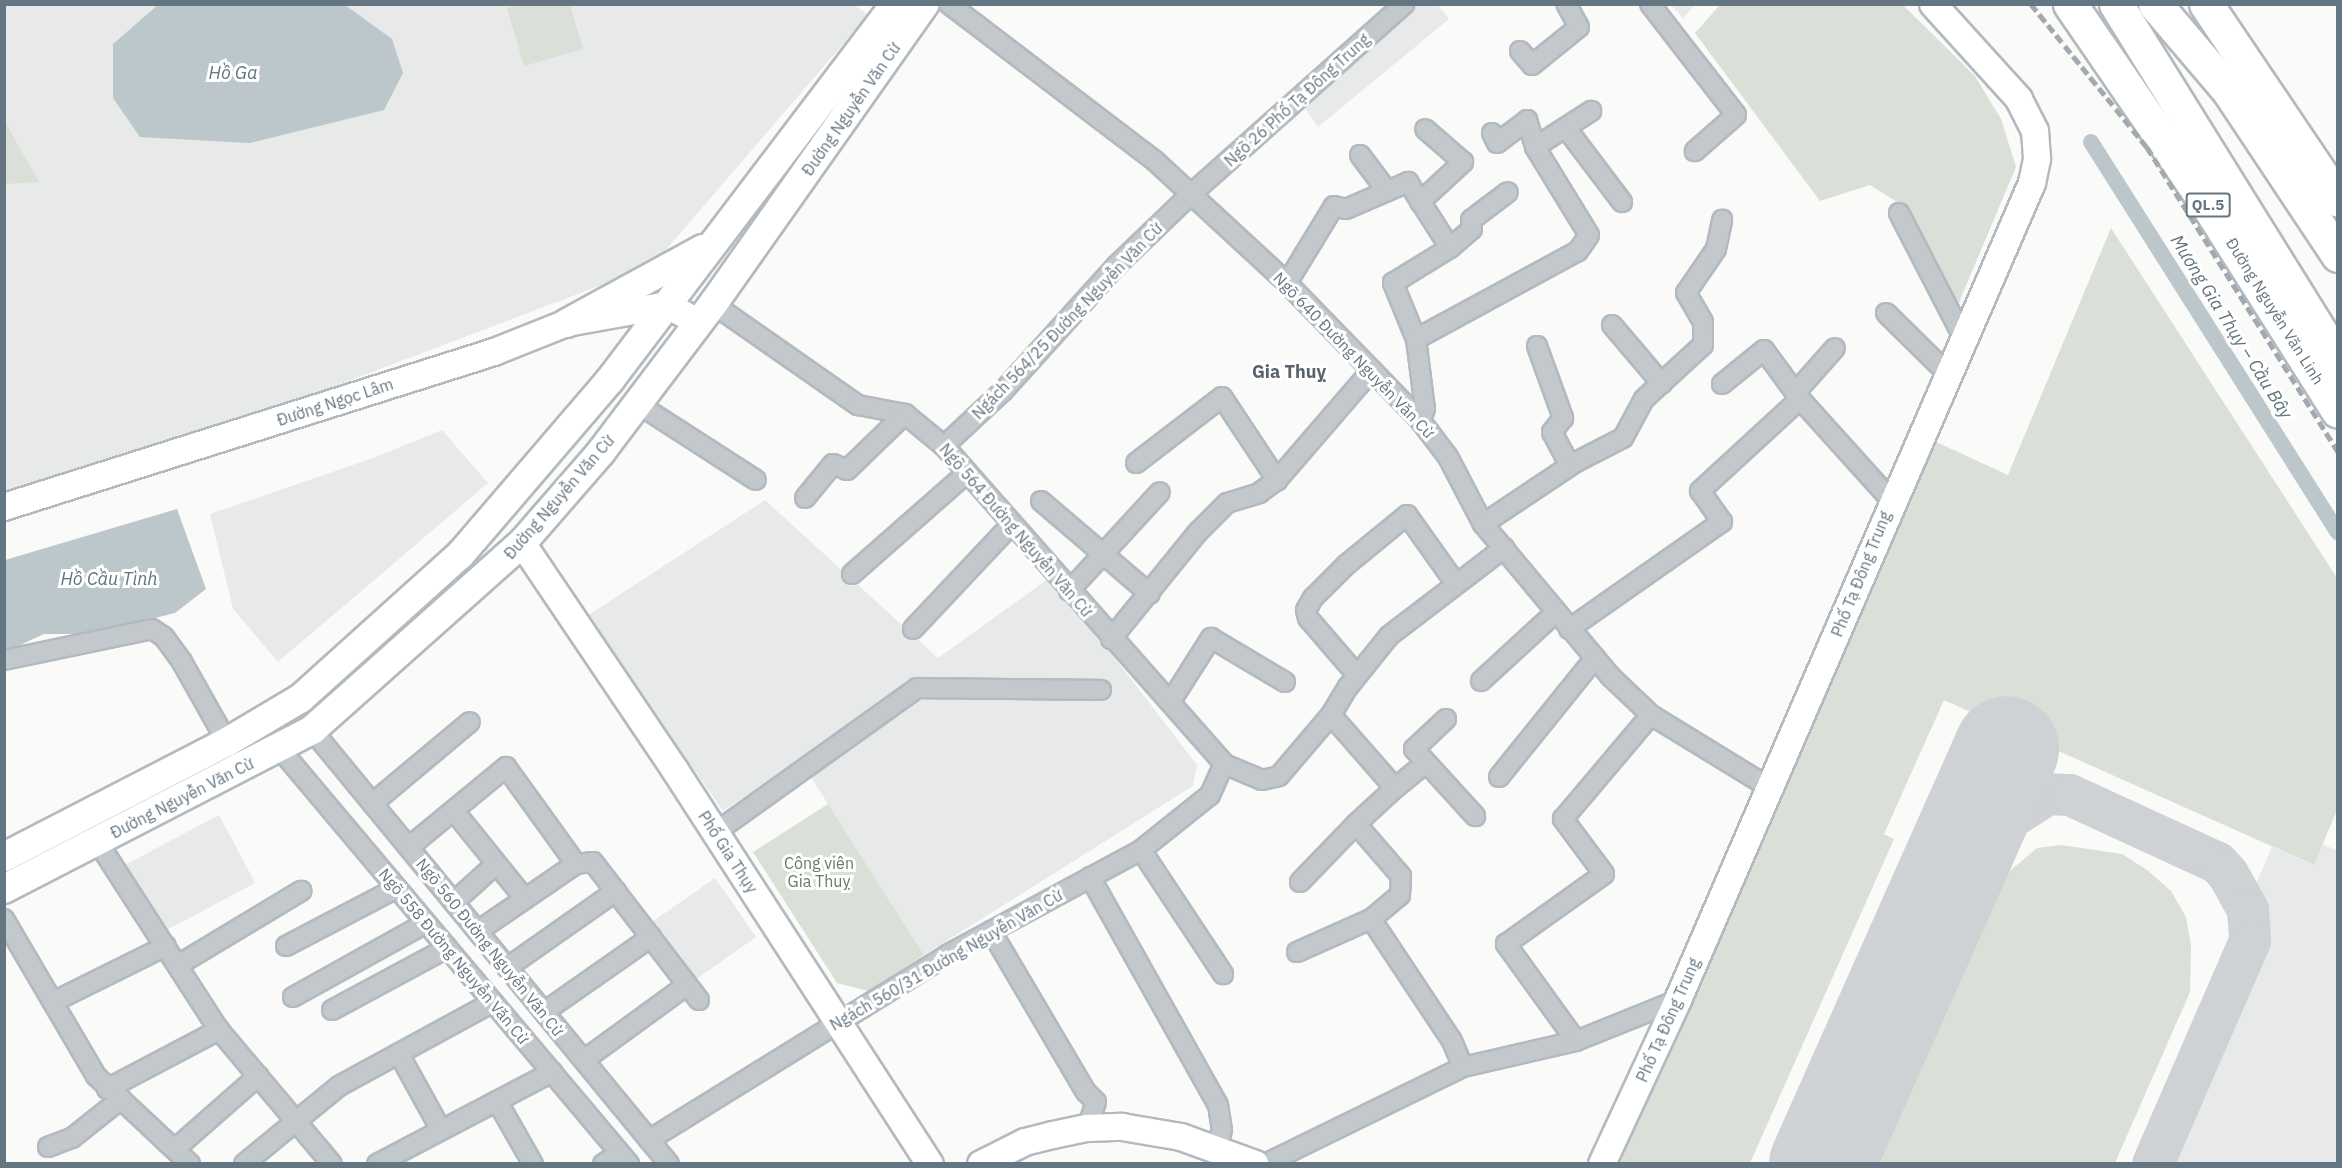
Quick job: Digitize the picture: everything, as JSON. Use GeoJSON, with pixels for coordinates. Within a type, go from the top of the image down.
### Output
{"type":"FeatureCollection","features":[{"type":"Feature","properties":{"kind":"highway","name":"Đường Nguyễn Văn Linh"},"geometry":{"type":"LineString","coordinates":[[2070,4],[2209,207],[2337,411]]}},
{"type":"Feature","properties":{"kind":"highway","name":"Đường Nguyễn Văn Linh"},"geometry":{"type":"LineString","coordinates":[[2116,4],[2337,361]]}},
{"type":"Feature","properties":{"kind":"highway"},"geometry":{"type":"LineString","coordinates":[[2155,4],[2229,91],[2337,255]]}},
{"type":"Feature","properties":{"kind":"highway"},"geometry":{"type":"LineString","coordinates":[[2195,4],[2229,91]]}},
{"type":"Feature","properties":{"kind":"highway"},"geometry":{"type":"LineString","coordinates":[[2206,4],[2337,200]]}},
{"type":"Feature","properties":{"kind":"main road","name":"Đường Nguyễn Văn Cừ"},"geometry":{"type":"LineString","coordinates":[[7,851],[227,742],[301,698],[460,555],[569,430],[667,305],[895,4]]}},
{"type":"Feature","properties":{"kind":"main road","name":"Đường Nguyễn Văn Cừ"},"geometry":{"type":"LineString","coordinates":[[4,889],[312,730],[522,543],[638,404],[706,313],[925,4]]}},
{"type":"Feature","properties":{"kind":"main road"},"geometry":{"type":"LineString","coordinates":[[567,323],[713,244]]}},
{"type":"Feature","properties":{"kind":"street","name":"Ngõ 640 Đường Nguyễn Văn Cừ"},"geometry":{"type":"LineString","coordinates":[[949,4],[1155,161],[1287,283],[1420,420],[1448,457],[1483,524],[1595,658],[1651,715],[1770,788]]}},
{"type":"Feature","properties":{"kind":"street","name":"Ngõ 26 Phố Tạ Đông Trung"},"geometry":{"type":"LineString","coordinates":[[1190,195],[1404,4]]}},
{"type":"Feature","properties":{"kind":"street"},"geometry":{"type":"LineString","coordinates":[[1520,51],[1532,65],[1579,27],[1566,4]]}},
{"type":"Feature","properties":{"kind":"street"},"geometry":{"type":"LineString","coordinates":[[1650,4],[1736,115],[1695,151]]}},
{"type":"Feature","properties":{"kind":"street","name":"Phố Tạ Đông Trung"},"geometry":{"type":"LineString","coordinates":[[1602,1164],[1678,1000],[1892,501],[2032,183],[2036,146],[2035,131],[2019,99],[1933,4]]}},
{"type":"Feature","properties":{"kind":"street"},"geometry":{"type":"LineString","coordinates":[[1535,147],[1591,111]]}},
{"type":"Feature","properties":{"kind":"street"},"geometry":{"type":"LineString","coordinates":[[1416,339],[1578,251],[1589,235],[1535,147],[1527,120],[1497,143],[1492,133]]}},
{"type":"Feature","properties":{"kind":"street"},"geometry":{"type":"LineString","coordinates":[[1566,128],[1622,202]]}},
{"type":"Feature","properties":{"kind":"street"},"geometry":{"type":"LineString","coordinates":[[1420,202],[1463,162],[1425,129]]}},
{"type":"Feature","properties":{"kind":"street"},"geometry":{"type":"LineString","coordinates":[[1360,155],[1388,191]]}},
{"type":"Feature","properties":{"kind":"street"},"geometry":{"type":"LineString","coordinates":[[1287,283],[1334,206],[1346,209],[1408,182],[1450,248]]}},
{"type":"Feature","properties":{"kind":"street"},"geometry":{"type":"LineString","coordinates":[[1420,420],[1425,409],[1416,339],[1393,283],[1450,248],[1472,229],[1471,220],[1508,192]]}},
{"type":"Feature","properties":{"kind":"street","name":"Ngách 564/25 Đường Nguyễn Văn Cừ"},"geometry":{"type":"LineString","coordinates":[[944,446],[1003,391],[1116,267],[1190,195]]}},
{"type":"Feature","properties":{"kind":"street"},"geometry":{"type":"LineString","coordinates":[[1899,213],[1964,339]]}},
{"type":"Feature","properties":{"kind":"street"},"geometry":{"type":"LineString","coordinates":[[1483,524],[1570,466],[1623,438],[1644,399],[1703,345],[1703,322],[1686,293],[1716,249],[1722,220]]}},
{"type":"Feature","properties":{"kind":"street"},"geometry":{"type":"LineString","coordinates":[[667,305],[706,313]]}},
{"type":"Feature","properties":{"kind":"street","name":"Đường Ngọc Lâm"},"geometry":{"type":"LineString","coordinates":[[4,507],[494,352],[567,323],[667,305]]}},
{"type":"Feature","properties":{"kind":"street","name":"Ngõ 564 Đường Nguyễn Văn Cừ"},"geometry":{"type":"LineString","coordinates":[[706,313],[858,405],[905,414],[944,446],[1111,639],[1171,700],[1224,764]]}},
{"type":"Feature","properties":{"kind":"street"},"geometry":{"type":"LineString","coordinates":[[1886,313],[1948,374]]}},
{"type":"Feature","properties":{"kind":"street"},"geometry":{"type":"LineString","coordinates":[[1612,326],[1662,384]]}},
{"type":"Feature","properties":{"kind":"street"},"geometry":{"type":"LineString","coordinates":[[1537,346],[1563,418],[1552,432],[1570,466]]}},
{"type":"Feature","properties":{"kind":"street"},"geometry":{"type":"LineString","coordinates":[[1569,629],[1722,522],[1700,491],[1798,396],[1835,348]]}},
{"type":"Feature","properties":{"kind":"street"},"geometry":{"type":"LineString","coordinates":[[1722,384],[1764,350],[1798,396],[1892,501]]}},
{"type":"Feature","properties":{"kind":"street"},"geometry":{"type":"LineString","coordinates":[[1111,639],[1150,594],[1198,532],[1227,503],[1259,493],[1277,480],[1372,370]]}},
{"type":"Feature","properties":{"kind":"street"},"geometry":{"type":"LineString","coordinates":[[1136,463],[1222,397],[1277,480]]}},
{"type":"Feature","properties":{"kind":"street"},"geometry":{"type":"LineString","coordinates":[[638,404],[756,480]]}},
{"type":"Feature","properties":{"kind":"street"},"geometry":{"type":"LineString","coordinates":[[805,498],[833,464],[847,470],[905,414]]}},
{"type":"Feature","properties":{"kind":"street"},"geometry":{"type":"LineString","coordinates":[[852,574],[967,473]]}},
{"type":"Feature","properties":{"kind":"street"},"geometry":{"type":"LineString","coordinates":[[1069,591],[1160,492]]}},
{"type":"Feature","properties":{"kind":"street"},"geometry":{"type":"LineString","coordinates":[[1041,501],[1150,594]]}},
{"type":"Feature","properties":{"kind":"street"},"geometry":{"type":"LineString","coordinates":[[1358,675],[1308,618],[1306,610],[1313,598],[1346,565],[1407,515],[1456,584]]}},
{"type":"Feature","properties":{"kind":"street"},"geometry":{"type":"LineString","coordinates":[[913,629],[1011,525]]}},
{"type":"Feature","properties":{"kind":"street","name":"Phố Gia Thụy"},"geometry":{"type":"LineString","coordinates":[[522,543],[716,832],[930,1164]]}},
{"type":"Feature","properties":{"kind":"street"},"geometry":{"type":"LineString","coordinates":[[1224,764],[1262,780],[1279,776],[1331,715],[1358,675],[1389,636],[1504,548]]}},
{"type":"Feature","properties":{"kind":"street"},"geometry":{"type":"LineString","coordinates":[[1481,681],[1556,612]]}},
{"type":"Feature","properties":{"kind":"street"},"geometry":{"type":"LineString","coordinates":[[4,660],[152,629],[164,637],[182,662],[227,742]]}},
{"type":"Feature","properties":{"kind":"street"},"geometry":{"type":"LineString","coordinates":[[1171,700],[1211,638],[1285,682]]}},
{"type":"Feature","properties":{"kind":"street"},"geometry":{"type":"LineString","coordinates":[[1499,777],[1595,658]]}},
{"type":"Feature","properties":{"kind":"street"},"geometry":{"type":"LineString","coordinates":[[716,832],[917,688],[1101,690]]}},
{"type":"Feature","properties":{"kind":"street"},"geometry":{"type":"LineString","coordinates":[[1331,715],[1395,788]]}},
{"type":"Feature","properties":{"kind":"street"},"geometry":{"type":"LineString","coordinates":[[1576,1041],[1506,944],[1604,874],[1563,819],[1651,715]]}},
{"type":"Feature","properties":{"kind":"street"},"geometry":{"type":"LineString","coordinates":[[1446,719],[1414,749],[1475,816]]}},
{"type":"Feature","properties":{"kind":"street"},"geometry":{"type":"LineString","coordinates":[[373,803],[470,722]]}},
{"type":"Feature","properties":{"kind":"street","name":"Ngõ 560 Đường Nguyễn Văn Cừ"},"geometry":{"type":"LineString","coordinates":[[312,730],[669,1164]]}},
{"type":"Feature","properties":{"kind":"street","name":"Ngõ 558 Đường Nguyễn Văn Cừ"},"geometry":{"type":"LineString","coordinates":[[279,748],[625,1158]]}},
{"type":"Feature","properties":{"kind":"street"},"geometry":{"type":"LineString","coordinates":[[1300,882],[1356,824],[1426,763]]}},
{"type":"Feature","properties":{"kind":"street","name":"Ngách 560/31 Đường Nguyễn Văn Cừ"},"geometry":{"type":"LineString","coordinates":[[649,1140],[837,1022],[991,932],[1141,850],[1210,795],[1224,764]]}},
{"type":"Feature","properties":{"kind":"street"},"geometry":{"type":"LineString","coordinates":[[409,847],[506,767],[576,864]]}},
{"type":"Feature","properties":{"kind":"street"},"geometry":{"type":"LineString","coordinates":[[454,811],[525,899]]}},
{"type":"Feature","properties":{"kind":"street"},"geometry":{"type":"LineString","coordinates":[[1297,952],[1371,919],[1400,895],[1401,876],[1356,824]]}},
{"type":"Feature","properties":{"kind":"street"},"geometry":{"type":"LineString","coordinates":[[97,841],[219,1030],[332,1164]]}},
{"type":"Feature","properties":{"kind":"street"},"geometry":{"type":"LineString","coordinates":[[1141,850],[1223,974]]}},
{"type":"Feature","properties":{"kind":"street"},"geometry":{"type":"LineString","coordinates":[[478,932],[576,864],[593,862],[693,992],[584,1060]]}},
{"type":"Feature","properties":{"kind":"street"},"geometry":{"type":"LineString","coordinates":[[454,902],[496,864]]}},
{"type":"Feature","properties":{"kind":"street"},"geometry":{"type":"LineString","coordinates":[[1090,877],[1218,1106],[1222,1130],[1217,1147]]}},
{"type":"Feature","properties":{"kind":"street"},"geometry":{"type":"LineString","coordinates":[[286,946],[396,888]]}},
{"type":"Feature","properties":{"kind":"street"},"geometry":{"type":"LineString","coordinates":[[178,965],[301,891]]}},
{"type":"Feature","properties":{"kind":"street"},"geometry":{"type":"LineString","coordinates":[[508,967],[616,891]]}},
{"type":"Feature","properties":{"kind":"street"},"geometry":{"type":"LineString","coordinates":[[4,919],[53,1002],[114,1094],[182,1159],[258,1076]]}},
{"type":"Feature","properties":{"kind":"street"},"geometry":{"type":"LineString","coordinates":[[1371,919],[1452,1041],[1463,1066]]}},
{"type":"Feature","properties":{"kind":"street"},"geometry":{"type":"LineString","coordinates":[[293,997],[426,923]]}},
{"type":"Feature","properties":{"kind":"street"},"geometry":{"type":"LineString","coordinates":[[991,932],[1086,1092],[1096,1102],[1087,1128]]}},
{"type":"Feature","properties":{"kind":"street"},"geometry":{"type":"LineString","coordinates":[[544,1012],[651,937]]}},
{"type":"Feature","properties":{"kind":"street"},"geometry":{"type":"LineString","coordinates":[[53,1002],[166,946]]}},
{"type":"Feature","properties":{"kind":"street"},"geometry":{"type":"LineString","coordinates":[[332,1010],[447,948]]}},
{"type":"Feature","properties":{"kind":"street"},"geometry":{"type":"LineString","coordinates":[[1266,1164],[1463,1066],[1576,1041],[1678,1000]]}},
{"type":"Feature","properties":{"kind":"street"},"geometry":{"type":"LineString","coordinates":[[244,1164],[339,1086],[493,1002]]}},
{"type":"Feature","properties":{"kind":"street"},"geometry":{"type":"LineString","coordinates":[[48,1147],[72,1138],[114,1094],[219,1030]]}},
{"type":"Feature","properties":{"kind":"street"},"geometry":{"type":"LineString","coordinates":[[399,1053],[441,1130]]}},
{"type":"Feature","properties":{"kind":"street"},"geometry":{"type":"LineString","coordinates":[[377,1164],[552,1072]]}},
{"type":"Feature","properties":{"kind":"street"},"geometry":{"type":"LineString","coordinates":[[497,1101],[533,1164]]}},
{"type":"Feature","properties":{"kind":"street"},"geometry":{"type":"LineString","coordinates":[[981,1164],[1025,1142],[1087,1128],[1140,1129],[1217,1147],[1255,1164]]}},
{"type":"Feature","properties":{"kind":"street"},"geometry":{"type":"LineString","coordinates":[[603,1164],[625,1158]]}},
{"type":"Feature","properties":{"kind":"shaded area"},"geometry":{"type":"Polygon","coordinates":[[[853,4],[868,15],[652,266],[5,511],[5,5],[853,4]]]}},
{"type":"Feature","properties":{"kind":"shaded area"},"geometry":{"type":"Polygon","coordinates":[[[1417,5],[1438,5],[1449,19],[1318,127],[1302,104],[1417,5]]]}},
{"type":"Feature","properties":{"kind":"shaded area"},"geometry":{"type":"Polygon","coordinates":[[[1671,5],[1695,5],[1683,18],[1671,5]]]}},
{"type":"Feature","properties":{"kind":"shaded area"},"geometry":{"type":"Polygon","coordinates":[[[442,430],[488,483],[278,662],[233,609],[210,514],[373,458],[442,430]]]}},
{"type":"Feature","properties":{"kind":"shaded area"},"geometry":{"type":"Polygon","coordinates":[[[765,500],[938,658],[1052,576],[1197,765],[1193,786],[924,955],[800,760],[723,811],[587,616],[765,500]]]}},
{"type":"Feature","properties":{"kind":"shaded area"},"geometry":{"type":"Polygon","coordinates":[[[219,815],[255,883],[162,932],[126,864],[219,815]]]}},
{"type":"Feature","properties":{"kind":"shaded area"},"geometry":{"type":"Polygon","coordinates":[[[2323,844],[2337,851],[2337,1163],[2134,1164],[2272,847],[2313,865],[2323,844]]]}},
{"type":"Feature","properties":{"kind":"shaded area"},"geometry":{"type":"Polygon","coordinates":[[[715,878],[756,937],[692,982],[650,923],[715,878]]]}},
{"type":"Feature","properties":{"kind":"green space"},"geometry":{"type":"Polygon","coordinates":[[[520,5],[570,5],[583,49],[524,66],[507,8],[520,5]]]}},
{"type":"Feature","properties":{"kind":"green space"},"geometry":{"type":"Polygon","coordinates":[[[1720,5],[1903,5],[1975,76],[2001,119],[2016,167],[1957,307],[1910,210],[1870,185],[1820,201],[1695,33],[1720,5]]]}},
{"type":"Feature","properties":{"kind":"green space"},"geometry":{"type":"Polygon","coordinates":[[[5,122],[39,182],[5,184],[5,122]]]}},
{"type":"Feature","properties":{"kind":"green space"},"geometry":{"type":"Polygon","coordinates":[[[2111,228],[2337,578],[2337,810],[2314,865],[1944,700],[1884,834],[1894,839],[1750,1163],[1615,1164],[1934,441],[2008,475],[2111,228]]]}},
{"type":"Feature","properties":{"kind":"green space","name":"Công viên Gia Thuỵ"},"geometry":{"type":"Polygon","coordinates":[[[828,804],[924,955],[868,991],[837,983],[753,852],[828,804]]]}},
{"type":"Feature","properties":{"kind":"green space"},"geometry":{"type":"Polygon","coordinates":[[[2061,845],[2122,854],[2147,870],[2171,891],[2186,917],[2191,945],[2190,992],[2115,1163],[1872,1163],[1998,881],[2037,848],[2061,845]]]}},
{"type":"Feature","properties":{"kind":"water","name":"Hồ Ga"},"geometry":{"type":"Polygon","coordinates":[[[159,4],[345,5],[392,39],[403,73],[384,110],[250,143],[140,137],[113,98],[113,44],[159,4]]]}},
{"type":"Feature","properties":{"kind":"water","name":"Hồ Cầu Tình"},"geometry":{"type":"Polygon","coordinates":[[[177,509],[206,589],[175,613],[91,634],[44,634],[5,652],[5,560],[177,509]]]}},
{"type":"Feature","properties":{"kind":"waterway","name":"Mương Gia Thụy – Cầu Bây"},"geometry":{"type":"LineString","coordinates":[[2091,142],[2338,532]]}},
{"type":"Feature","properties":{"kind":"taxiway"},"geometry":{"type":"LineString","coordinates":[[1946,883],[1998,826],[2048,794],[2070,795],[2218,863],[2228,874],[2248,910],[2250,941],[2153,1164]]}},
{"type":"Feature","properties":{"kind":"runway"},"geometry":{"type":"LineString","coordinates":[[1821,1164],[2006,748]]}},
{"type":"Feature","properties":{"kind":"railway"},"geometry":{"type":"LineString","coordinates":[[2031,4],[2147,147],[2338,452]]}},
{"type":"Feature","properties":{"kind":"district","name":"Gia Thuỵ"},"geometry":{"type":"Point","coordinates":[1289,372]}}]}
